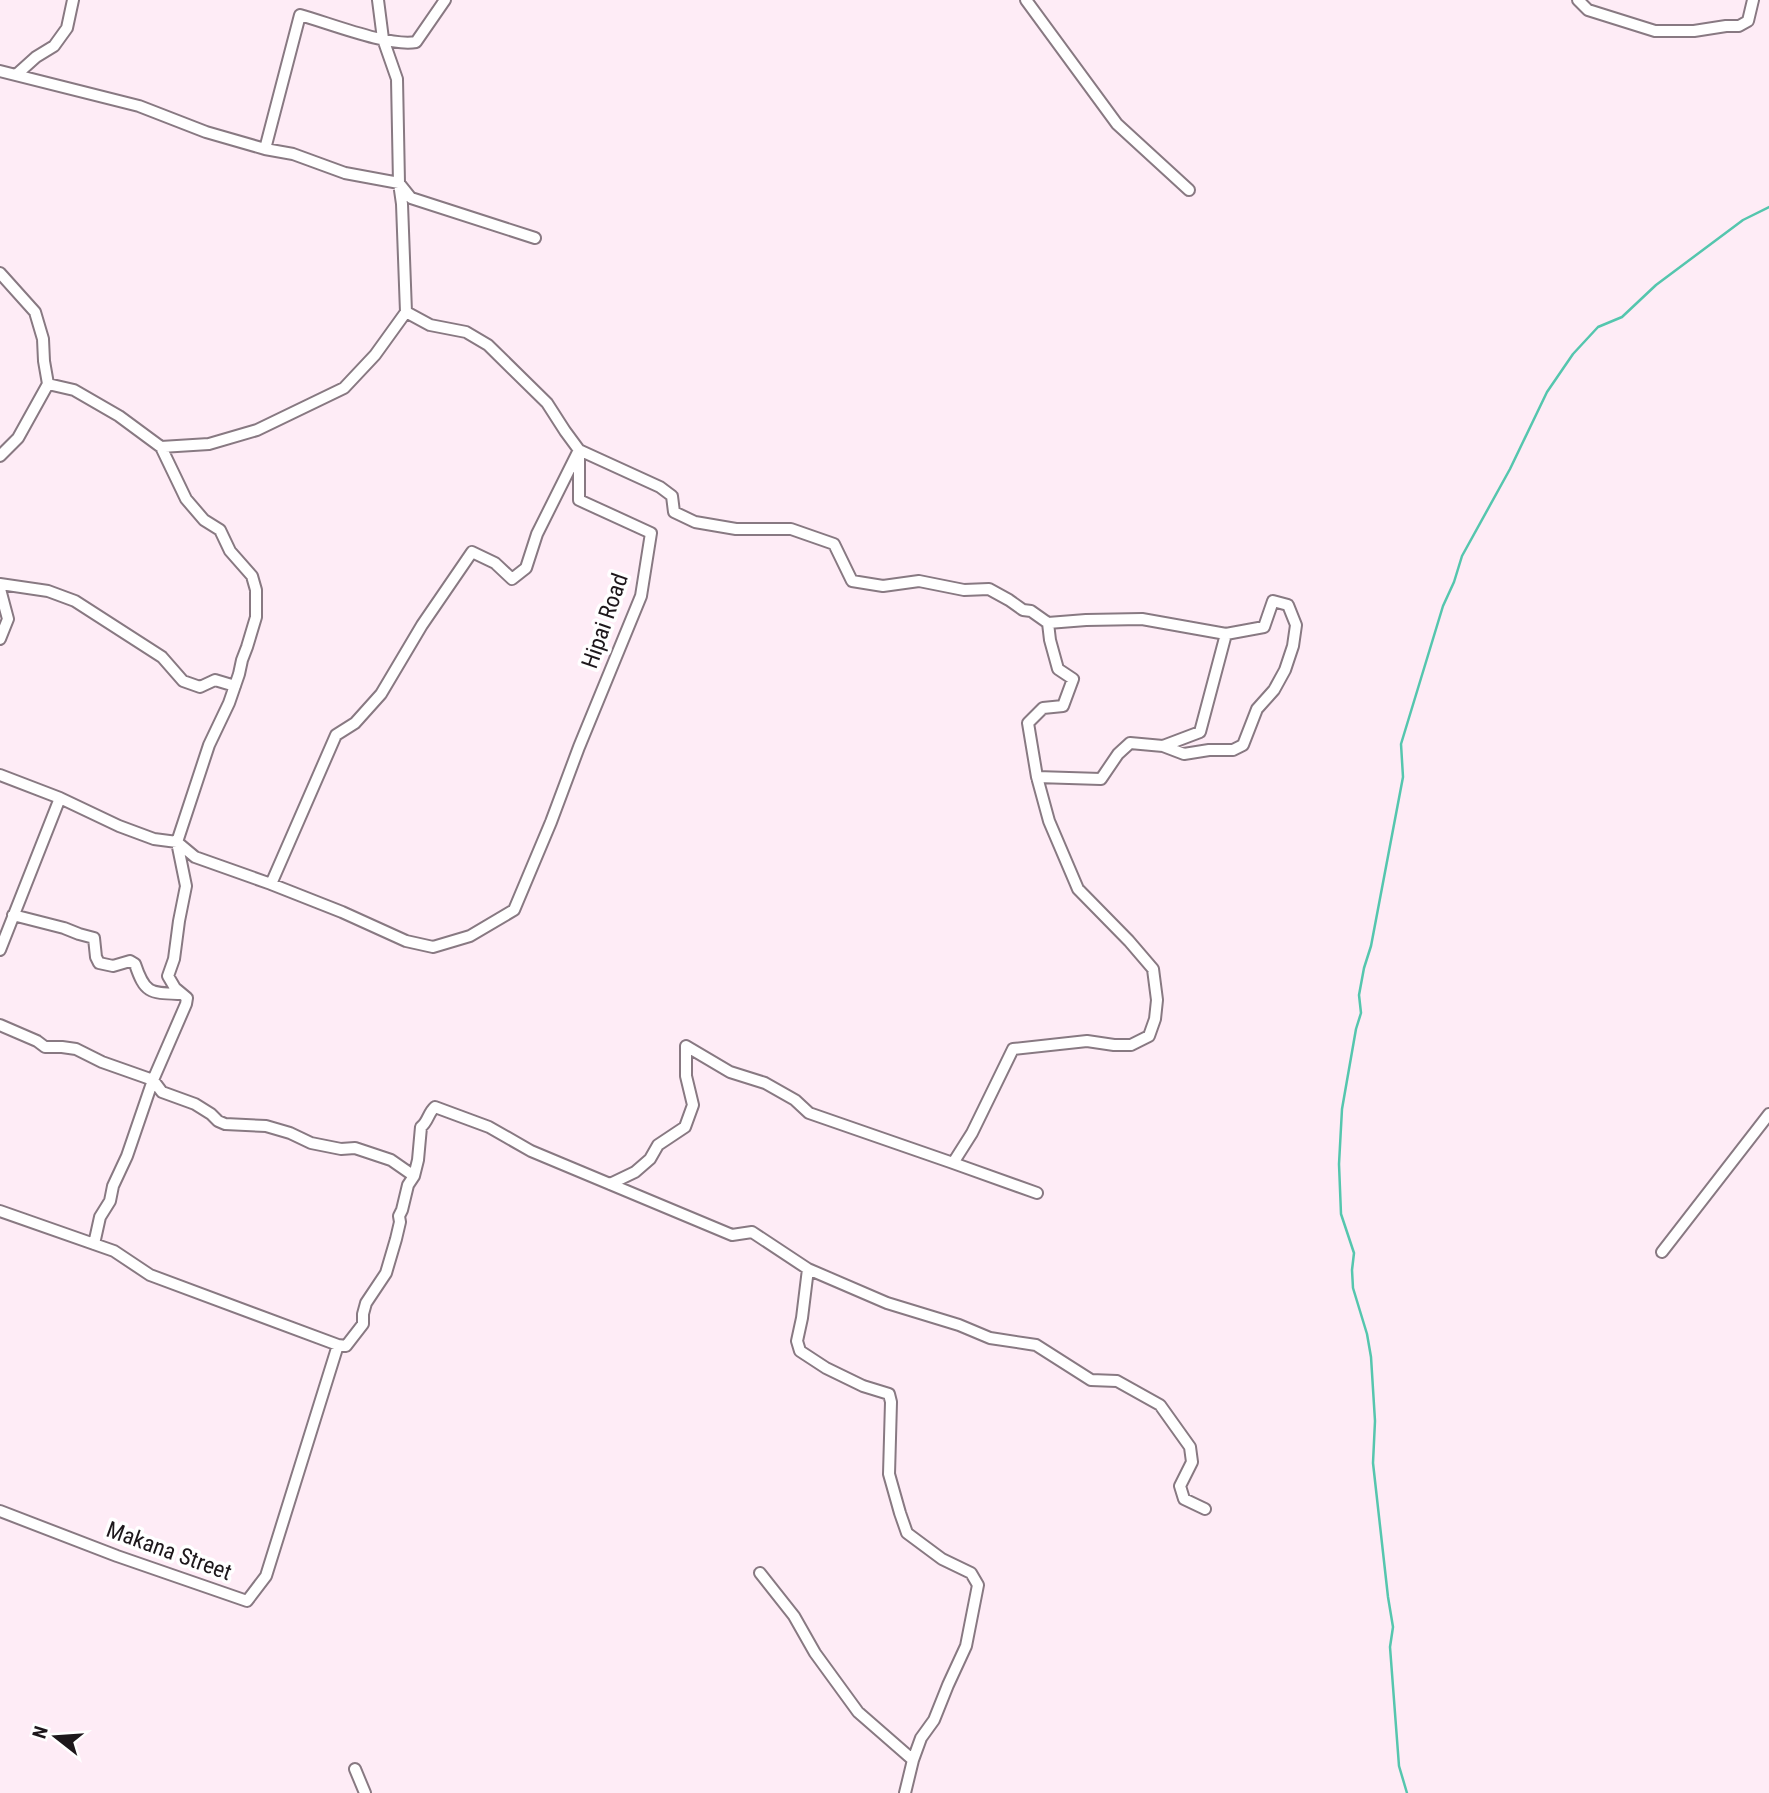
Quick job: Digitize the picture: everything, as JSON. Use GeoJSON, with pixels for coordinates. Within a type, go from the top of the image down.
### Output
{"type":"FeatureCollection","features":[{"type":"Feature","properties":{"kind":"street"},"geometry":{"type":"LineString","coordinates":[[16,75],[36,57],[54,47],[67,28],[73,0]]}},
{"type":"Feature","properties":{"kind":"street"},"geometry":{"type":"LineString","coordinates":[[161,447],[209,444],[257,430],[344,388],[375,355],[406,312],[397,79],[383,39],[378,0]]}},
{"type":"Feature","properties":{"kind":"street"},"geometry":{"type":"LineString","coordinates":[[265,149],[300,15],[405,44],[416,42],[445,0]]}},
{"type":"Feature","properties":{"kind":"street"},"geometry":{"type":"LineString","coordinates":[[1026,0],[1117,124],[1189,190]]}},
{"type":"Feature","properties":{"kind":"street"},"geometry":{"type":"LineString","coordinates":[[1578,0],[1588,10],[1655,31],[1694,31],[1739,26],[1748,21],[1753,0]]}},
{"type":"Feature","properties":{"kind":"street"},"geometry":{"type":"LineString","coordinates":[[0,71],[139,106],[206,132],[293,154],[345,173],[399,183],[411,198],[535,238]]}},
{"type":"Feature","properties":{"kind":"street"},"geometry":{"type":"LineString","coordinates":[[0,273],[36,312],[43,339],[48,384],[18,438],[0,456]]}},
{"type":"Feature","properties":{"kind":"street"},"geometry":{"type":"LineString","coordinates":[[406,312],[430,325],[466,332],[488,345],[547,403],[579,450],[660,487],[672,496],[674,512],[695,522],[736,529],[790,529],[834,544],[852,581],[883,586],[919,581],[964,590],[989,589],[1048,623],[1142,619],[1226,634],[1264,626],[1273,601],[1288,605],[1296,625],[1293,646],[1285,670],[1274,690],[1257,709],[1243,745],[1233,750],[1184,754],[1163,746],[1130,743],[1118,754],[1101,779],[1037,778]]}},
{"type":"Feature","properties":{"kind":"street"},"geometry":{"type":"LineString","coordinates":[[48,384],[74,390],[118,416],[161,447],[186,499],[204,520],[220,530],[230,551],[252,576],[256,590],[256,617],[235,686],[209,745],[177,842],[186,886],[174,959],[168,976],[175,989],[187,998],[186,1004],[153,1080],[127,1156],[113,1186],[110,1201],[100,1217],[94,1244]]}},
{"type":"Feature","properties":{"kind":"street"},"geometry":{"type":"LineString","coordinates":[[271,884],[336,735],[355,723],[381,694],[422,625],[472,552],[495,563],[512,579],[526,568],[537,534],[579,450]]}},
{"type":"Feature","properties":{"kind":"street","name":"Hipai Road"},"geometry":{"type":"LineString","coordinates":[[0,775],[60,798],[119,826],[154,839],[177,842],[195,857],[342,912],[405,941],[433,947],[470,936],[514,910],[641,596],[651,533],[579,500],[579,450]]}},
{"type":"Feature","properties":{"kind":"street"},"geometry":{"type":"LineString","coordinates":[[0,584],[48,591],[75,601],[162,657],[183,681],[200,687],[215,680],[235,686]]}},
{"type":"Feature","properties":{"kind":"street"},"geometry":{"type":"LineString","coordinates":[[0,589],[8,619],[0,639]]}},
{"type":"Feature","properties":{"kind":"street"},"geometry":{"type":"LineString","coordinates":[[953,1163],[972,1133],[1013,1049],[1087,1041],[1131,1045],[1149,1035],[1155,1019],[1157,1000],[1153,969],[1129,940],[1078,889],[1049,821],[1037,778],[1028,723],[1043,708],[1063,706],[1073,679],[1058,669],[1048,623]]}},
{"type":"Feature","properties":{"kind":"street"},"geometry":{"type":"LineString","coordinates":[[1163,746],[1200,732],[1226,634]]}},
{"type":"Feature","properties":{"kind":"street"},"geometry":{"type":"LineString","coordinates":[[0,950],[60,798]]}},
{"type":"Feature","properties":{"kind":"street"},"geometry":{"type":"LineString","coordinates":[[13,915],[94,938],[99,962],[113,966],[130,961],[135,964],[141,981],[149,991],[181,994]]}},
{"type":"Feature","properties":{"kind":"street"},"geometry":{"type":"LineString","coordinates":[[0,1025],[45,1047],[76,1049],[102,1062],[153,1080],[162,1092],[195,1104],[225,1124],[266,1126],[312,1143],[341,1149],[355,1148],[391,1160],[414,1176]]}},
{"type":"Feature","properties":{"kind":"street"},"geometry":{"type":"LineString","coordinates":[[610,1184],[635,1172],[650,1159],[658,1145],[685,1127],[693,1105],[686,1076],[686,1046],[723,1069],[765,1083],[795,1100],[809,1113],[1037,1193]]}},
{"type":"Feature","properties":{"kind":"street"},"geometry":{"type":"LineString","coordinates":[[0,1211],[114,1251],[150,1275],[346,1346],[363,1324],[366,1303],[386,1273],[396,1240],[399,1216],[408,1185],[414,1176],[421,1127],[435,1107],[489,1126],[531,1151],[732,1234],[752,1232],[808,1269],[887,1303],[959,1325],[990,1338],[1036,1345],[1091,1380],[1117,1381],[1160,1405],[1189,1447],[1192,1462],[1180,1486],[1184,1499],[1205,1508]]}},
{"type":"Feature","properties":{"kind":"street"},"geometry":{"type":"LineString","coordinates":[[1662,1252],[1769,1114]]}},
{"type":"Feature","properties":{"kind":"street"},"geometry":{"type":"LineString","coordinates":[[808,1269],[797,1340],[800,1351],[838,1374],[889,1394],[889,1474],[907,1533],[942,1559],[971,1573],[978,1585],[966,1646],[934,1720],[921,1738],[905,1793]]}},
{"type":"Feature","properties":{"kind":"street","name":"Makana Street"},"geometry":{"type":"LineString","coordinates":[[0,1511],[129,1561],[247,1601],[266,1576],[338,1345]]}},
{"type":"Feature","properties":{"kind":"street"},"geometry":{"type":"LineString","coordinates":[[760,1573],[794,1616],[815,1653],[858,1712],[913,1760]]}},
{"type":"Feature","properties":{"kind":"street"},"geometry":{"type":"LineString","coordinates":[[355,1769],[365,1793]]}},
{"type":"Feature","properties":{"kind":"waterway"},"geometry":{"type":"LineString","coordinates":[[1407,1793],[1399,1766],[1390,1647],[1393,1627],[1373,1463],[1375,1421],[1371,1357],[1353,1288],[1354,1253],[1341,1214],[1339,1164],[1342,1109],[1361,1013],[1359,995],[1403,777],[1401,744],[1443,606],[1462,556],[1510,469],[1547,392],[1573,354],[1598,327],[1622,317],[1656,285],[1743,220],[1769,207]]}}]}
